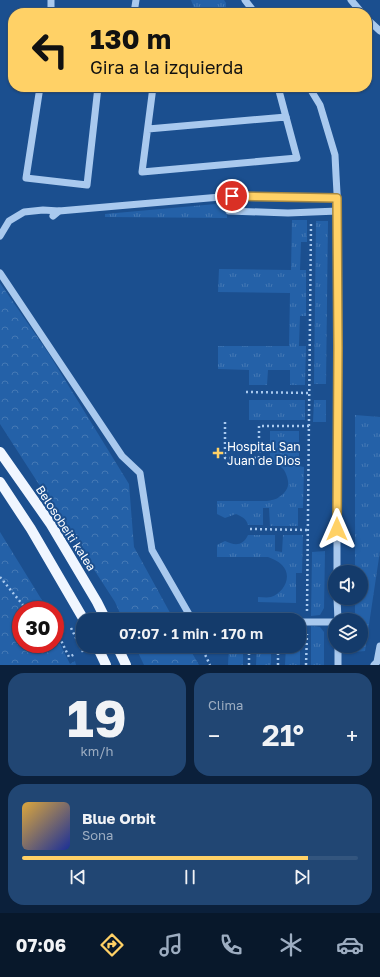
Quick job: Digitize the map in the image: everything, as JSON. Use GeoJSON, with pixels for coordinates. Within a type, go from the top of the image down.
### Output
{"type":"FeatureCollection","features":[{"type":"Feature","properties":{"kind":"main road","name":"Belosobeiti kalea"},"geometry":{"type":"LineString","coordinates":[[0,452],[50,523],[102,613]]}},
{"type":"Feature","properties":{"kind":"main road"},"geometry":{"type":"LineString","coordinates":[[0,482],[31,529],[80,613]]}},
{"type":"Feature","properties":{"kind":"main road"},"geometry":{"type":"LineString","coordinates":[[100,653],[106,665]]}},
{"type":"Feature","properties":{"kind":"main road"},"geometry":{"type":"LineString","coordinates":[[120,653],[126,665]]}},
{"type":"Feature","properties":{"kind":"street"},"geometry":{"type":"LineString","coordinates":[[245,0],[251,8]]}},
{"type":"Feature","properties":{"kind":"street"},"geometry":{"type":"LineString","coordinates":[[351,0],[358,8]]}},
{"type":"Feature","properties":{"kind":"street"},"geometry":{"type":"LineString","coordinates":[[372,24],[380,31]]}},
{"type":"Feature","properties":{"kind":"street"},"geometry":{"type":"LineString","coordinates":[[39,92],[26,178],[87,185],[97,92]]}},
{"type":"Feature","properties":{"kind":"street"},"geometry":{"type":"LineString","coordinates":[[152,92],[142,172],[297,158],[279,92]]}},
{"type":"Feature","properties":{"kind":"street"},"geometry":{"type":"LineString","coordinates":[[312,92],[320,105],[335,155],[338,211],[337,565]]}},
{"type":"Feature","properties":{"kind":"street"},"geometry":{"type":"LineString","coordinates":[[148,129],[286,117]]}},
{"type":"Feature","properties":{"kind":"street"},"geometry":{"type":"LineString","coordinates":[[0,236],[9,221],[24,212],[43,210],[59,211],[232,196],[337,198]]}},
{"type":"Feature","properties":{"kind":"street"},"geometry":{"type":"LineString","coordinates":[[53,216],[59,211]]}},
{"type":"Feature","properties":{"kind":"street"},"geometry":{"type":"LineString","coordinates":[[229,212],[288,213],[338,211]]}},
{"type":"Feature","properties":{"kind":"street"},"geometry":{"type":"LineString","coordinates":[[0,273],[122,456],[140,472],[152,550],[188,613]]}},
{"type":"Feature","properties":{"kind":"street"},"geometry":{"type":"LineString","coordinates":[[307,622],[328,622]]}},
{"type":"Feature","properties":{"kind":"street"},"geometry":{"type":"LineString","coordinates":[[374,665],[377,662],[380,646]]}},
{"type":"Feature","properties":{"kind":"street"},"geometry":{"type":"LineString","coordinates":[[338,653],[338,665]]}},
{"type":"Feature","properties":{"kind":"path"},"geometry":{"type":"LineString","coordinates":[[306,665],[311,223]]}},
{"type":"Feature","properties":{"kind":"path"},"geometry":{"type":"LineString","coordinates":[[246,392],[310,393]]}},
{"type":"Feature","properties":{"kind":"path"},"geometry":{"type":"LineString","coordinates":[[225,422],[225,458],[259,458],[259,426],[309,426]]}},
{"type":"Feature","properties":{"kind":"path"},"geometry":{"type":"LineString","coordinates":[[250,529],[308,530]]}},
{"type":"Feature","properties":{"kind":"path"},"geometry":{"type":"LineString","coordinates":[[0,577],[20,601]]}},
{"type":"Feature","properties":{"kind":"path"},"geometry":{"type":"LineString","coordinates":[[64,647],[69,657],[75,654]]}},
{"type":"Feature","properties":{"kind":"path"},"geometry":{"type":"LineString","coordinates":[[204,653],[210,665]]}},
{"type":"Feature","properties":{"kind":"path"},"geometry":{"type":"LineString","coordinates":[[249,653],[249,665]]}},
{"type":"Feature","properties":{"kind":"path"},"geometry":{"type":"LineString","coordinates":[[278,653],[278,665]]}},
{"type":"Feature","properties":{"kind":"green space"},"geometry":{"type":"Polygon","coordinates":[[[191,0],[224,0],[226,3],[226,8],[194,8],[191,0]]]}},
{"type":"Feature","properties":{"kind":"green space"},"geometry":{"type":"Polygon","coordinates":[[[227,203],[227,218],[105,217],[105,214],[227,203]]]}},
{"type":"Feature","properties":{"kind":"green space"},"geometry":{"type":"Polygon","coordinates":[[[292,220],[307,220],[307,242],[301,242],[300,270],[306,270],[306,316],[300,316],[299,346],[306,346],[305,385],[290,385],[290,370],[268,370],[267,385],[249,385],[249,370],[218,369],[218,346],[289,346],[290,293],[218,292],[219,269],[291,270],[292,220]]]}},
{"type":"Feature","properties":{"kind":"green space"},"geometry":{"type":"Polygon","coordinates":[[[316,221],[328,221],[326,384],[314,384],[316,221]]]}},
{"type":"Feature","properties":{"kind":"green space"},"geometry":{"type":"Polygon","coordinates":[[[0,283],[49,354],[129,484],[134,547],[170,613],[120,613],[115,602],[0,424],[0,283]]]}},
{"type":"Feature","properties":{"kind":"green space"},"geometry":{"type":"Polygon","coordinates":[[[249,400],[305,400],[305,420],[249,420],[249,400]]]}},
{"type":"Feature","properties":{"kind":"green space"},"geometry":{"type":"Polygon","coordinates":[[[314,400],[326,400],[326,422],[313,422],[314,400]]]}},
{"type":"Feature","properties":{"kind":"green space"},"geometry":{"type":"Polygon","coordinates":[[[355,415],[380,417],[380,551],[368,631],[368,613],[355,613],[355,605],[368,605],[368,565],[355,565],[355,415]]]}},
{"type":"Feature","properties":{"kind":"green space"},"geometry":{"type":"Polygon","coordinates":[[[270,431],[299,431],[299,466],[304,467],[303,508],[298,508],[298,526],[270,526],[269,508],[263,508],[263,525],[248,525],[245,519],[236,514],[225,518],[217,514],[217,501],[267,501],[278,498],[288,487],[285,471],[279,466],[270,462],[270,431]]]}},
{"type":"Feature","properties":{"kind":"green space"},"geometry":{"type":"Polygon","coordinates":[[[0,532],[42,601],[12,601],[12,653],[64,652],[70,664],[75,661],[76,665],[0,665],[0,532]]]}},
{"type":"Feature","properties":{"kind":"green space"},"geometry":{"type":"Polygon","coordinates":[[[248,535],[275,535],[275,551],[282,552],[283,535],[303,535],[302,573],[296,573],[296,603],[258,602],[258,597],[269,597],[276,595],[286,584],[287,574],[282,565],[277,561],[268,557],[217,557],[217,545],[225,541],[232,544],[238,544],[244,541],[248,535]]]}},
{"type":"Feature","properties":{"kind":"green space"},"geometry":{"type":"Polygon","coordinates":[[[325,551],[324,608],[320,615],[311,616],[312,552],[325,551]]]}},
{"type":"Feature","properties":{"kind":"green space"},"geometry":{"type":"Polygon","coordinates":[[[311,626],[320,627],[324,632],[324,665],[311,665],[311,626]]]}},
{"type":"Feature","properties":{"kind":"green space"},"geometry":{"type":"Polygon","coordinates":[[[138,653],[192,653],[199,665],[144,665],[138,653]]]}},
{"type":"Feature","properties":{"kind":"green space"},"geometry":{"type":"Polygon","coordinates":[[[229,653],[243,653],[243,665],[228,665],[229,653]]]}},
{"type":"Feature","properties":{"kind":"green space"},"geometry":{"type":"Polygon","coordinates":[[[257,653],[271,653],[271,665],[256,665],[257,653]]]}},
{"type":"Feature","properties":{"kind":"green space"},"geometry":{"type":"Polygon","coordinates":[[[286,653],[300,653],[300,665],[285,665],[286,653]]]}},
{"type":"Feature","properties":{"kind":"place","name":"Hospital San Juan de Dios"},"geometry":{"type":"Point","coordinates":[218,453]}},
{"type":"Feature","properties":{"kind":"route"},"geometry":{"type":"LineString","coordinates":[[232,196],[337,198],[337,529]]}}]}
